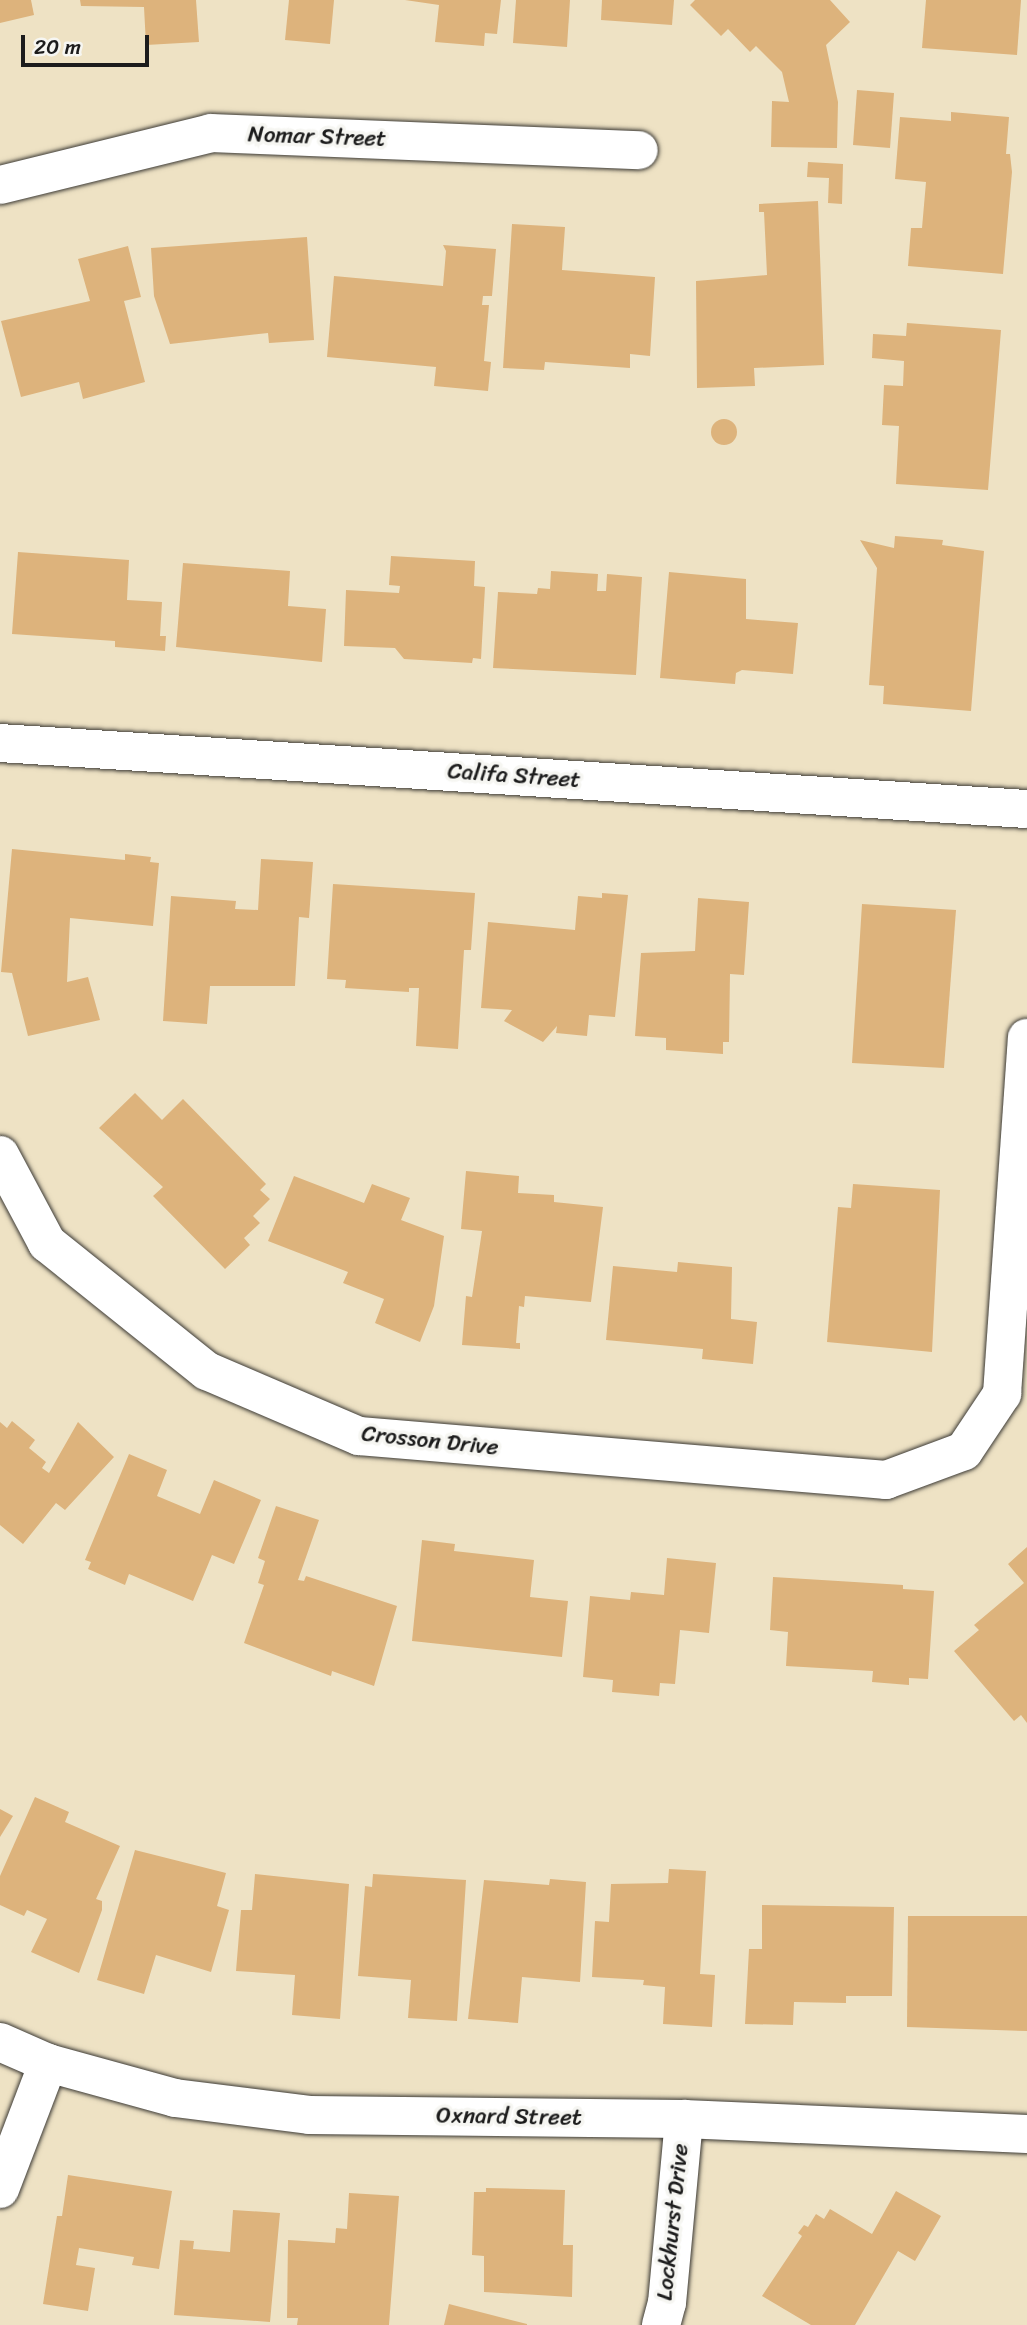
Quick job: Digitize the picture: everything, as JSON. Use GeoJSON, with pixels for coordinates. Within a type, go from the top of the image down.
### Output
{"type":"FeatureCollection","features":[{"type":"Feature","properties":{"kind":"street","name":"Nomar Street"},"geometry":{"type":"LineString","coordinates":[[0,186],[211,133],[639,150]]}},
{"type":"Feature","properties":{"kind":"street","name":"Califa Street"},"geometry":{"type":"LineString","coordinates":[[0,743],[1027,808]]}},
{"type":"Feature","properties":{"kind":"street","name":"Crosson Drive"},"geometry":{"type":"LineString","coordinates":[[0,1155],[47,1243],[207,1371],[359,1436],[886,1480],[964,1451],[1002,1394],[1027,1038]]}},
{"type":"Feature","properties":{"kind":"street","name":"Oxnard Street"},"geometry":{"type":"LineString","coordinates":[[0,2042],[48,2063],[175,2098],[309,2115],[684,2119],[1027,2134]]}},
{"type":"Feature","properties":{"kind":"street"},"geometry":{"type":"LineString","coordinates":[[0,2189],[48,2063]]}},
{"type":"Feature","properties":{"kind":"street","name":"Lockhurst Drive"},"geometry":{"type":"LineString","coordinates":[[661,2325],[667,2303],[684,2119]]}},
{"type":"Feature","properties":{"kind":"building"},"geometry":{"type":"Polygon","coordinates":[[[0,0],[31,0],[34,15],[0,23],[0,0]]]}},
{"type":"Feature","properties":{"kind":"building"},"geometry":{"type":"Polygon","coordinates":[[[80,0],[196,0],[199,42],[146,45],[144,7],[81,6],[80,0]]]}},
{"type":"Feature","properties":{"kind":"building"},"geometry":{"type":"Polygon","coordinates":[[[289,0],[334,0],[330,44],[285,40],[289,0]]]}},
{"type":"Feature","properties":{"kind":"building"},"geometry":{"type":"Polygon","coordinates":[[[405,0],[501,0],[497,34],[485,33],[484,46],[435,42],[439,5],[405,0]]]}},
{"type":"Feature","properties":{"kind":"building"},"geometry":{"type":"Polygon","coordinates":[[[516,0],[570,0],[567,47],[513,43],[516,0]]]}},
{"type":"Feature","properties":{"kind":"building"},"geometry":{"type":"Polygon","coordinates":[[[602,0],[674,0],[672,25],[601,20],[602,0]]]}},
{"type":"Feature","properties":{"kind":"building"},"geometry":{"type":"Polygon","coordinates":[[[695,0],[830,0],[850,22],[826,45],[838,102],[837,148],[771,147],[772,101],[789,102],[782,72],[756,46],[750,52],[728,29],[721,36],[690,5],[695,0]]]}},
{"type":"Feature","properties":{"kind":"building"},"geometry":{"type":"Polygon","coordinates":[[[926,0],[1021,0],[1017,55],[922,48],[926,0]]]}},
{"type":"Feature","properties":{"kind":"building"},"geometry":{"type":"Polygon","coordinates":[[[857,90],[894,93],[890,148],[853,145],[857,90]]]}},
{"type":"Feature","properties":{"kind":"building"},"geometry":{"type":"Polygon","coordinates":[[[951,112],[1009,117],[1006,154],[1010,154],[1012,172],[1003,274],[908,266],[911,228],[922,228],[926,182],[895,179],[900,117],[951,121],[951,112]]]}},
{"type":"Feature","properties":{"kind":"building"},"geometry":{"type":"Polygon","coordinates":[[[808,162],[843,164],[842,204],[828,203],[829,178],[807,177],[808,162]]]}},
{"type":"Feature","properties":{"kind":"building"},"geometry":{"type":"Polygon","coordinates":[[[818,201],[824,365],[754,368],[755,386],[697,388],[696,281],[767,275],[764,212],[759,212],[759,204],[818,201]]]}},
{"type":"Feature","properties":{"kind":"building"},"geometry":{"type":"Polygon","coordinates":[[[512,224],[565,227],[562,270],[655,277],[650,356],[630,354],[630,368],[545,362],[544,370],[503,368],[512,224]]]}},
{"type":"Feature","properties":{"kind":"building"},"geometry":{"type":"Polygon","coordinates":[[[307,237],[314,340],[269,343],[268,333],[170,344],[154,296],[151,248],[307,237]]]}},
{"type":"Feature","properties":{"kind":"building"},"geometry":{"type":"Polygon","coordinates":[[[443,245],[496,249],[492,296],[483,296],[482,305],[489,305],[484,361],[491,362],[488,391],[434,386],[436,367],[327,357],[334,276],[443,286],[446,251],[443,245]]]}},
{"type":"Feature","properties":{"kind":"building"},"geometry":{"type":"Polygon","coordinates":[[[128,246],[141,297],[124,301],[145,382],[83,399],[79,382],[21,397],[1,321],[90,301],[78,259],[128,246]]]}},
{"type":"Feature","properties":{"kind":"building"},"geometry":{"type":"Polygon","coordinates":[[[907,323],[1001,330],[988,490],[896,484],[899,426],[882,425],[884,385],[903,386],[904,361],[872,358],[873,334],[906,336],[907,323]]]}},
{"type":"Feature","properties":{"kind":"building"},"geometry":{"type":"Polygon","coordinates":[[[724,419],[733,423],[737,432],[733,441],[724,445],[715,441],[711,432],[715,423],[724,419]]]}},
{"type":"Feature","properties":{"kind":"building"},"geometry":{"type":"Polygon","coordinates":[[[895,536],[943,540],[942,545],[984,551],[971,711],[883,704],[884,686],[869,685],[877,568],[860,540],[894,548],[895,536]]]}},
{"type":"Feature","properties":{"kind":"building"},"geometry":{"type":"Polygon","coordinates":[[[18,552],[129,560],[127,600],[162,602],[160,636],[166,636],[165,651],[115,647],[115,641],[12,634],[18,552]]]}},
{"type":"Feature","properties":{"kind":"building"},"geometry":{"type":"Polygon","coordinates":[[[391,556],[475,561],[474,586],[485,587],[481,659],[473,658],[472,663],[404,659],[395,648],[344,646],[346,590],[399,593],[400,586],[389,585],[391,556]]]}},
{"type":"Feature","properties":{"kind":"building"},"geometry":{"type":"Polygon","coordinates":[[[183,563],[290,571],[288,606],[326,609],[322,662],[176,647],[183,563]]]}},
{"type":"Feature","properties":{"kind":"building"},"geometry":{"type":"Polygon","coordinates":[[[551,571],[598,574],[597,591],[606,591],[607,574],[642,577],[636,675],[493,668],[498,592],[537,594],[538,588],[550,589],[551,571]]]}},
{"type":"Feature","properties":{"kind":"building"},"geometry":{"type":"Polygon","coordinates":[[[669,572],[746,579],[746,619],[798,623],[793,674],[742,670],[736,673],[735,684],[660,678],[669,572]]]}},
{"type":"Feature","properties":{"kind":"building"},"geometry":{"type":"Polygon","coordinates":[[[12,849],[125,860],[125,854],[151,857],[150,862],[159,863],[153,926],[70,918],[67,982],[88,977],[100,1020],[28,1036],[12,973],[1,972],[12,849]]]}},
{"type":"Feature","properties":{"kind":"building"},"geometry":{"type":"Polygon","coordinates":[[[261,859],[313,862],[309,918],[299,917],[295,986],[210,986],[207,1024],[163,1021],[171,896],[236,901],[235,909],[258,910],[261,859]]]}},
{"type":"Feature","properties":{"kind":"building"},"geometry":{"type":"Polygon","coordinates":[[[333,884],[475,893],[471,950],[464,950],[458,1049],[416,1046],[419,988],[409,988],[409,992],[345,988],[346,980],[327,979],[333,884]]]}},
{"type":"Feature","properties":{"kind":"building"},"geometry":{"type":"Polygon","coordinates":[[[602,893],[628,895],[615,1017],[589,1015],[587,1036],[556,1033],[557,1026],[543,1042],[504,1021],[512,1010],[481,1008],[488,922],[575,930],[578,896],[602,898],[602,893]]]}},
{"type":"Feature","properties":{"kind":"building"},"geometry":{"type":"Polygon","coordinates":[[[698,898],[749,902],[744,975],[730,974],[729,1042],[723,1042],[723,1054],[666,1050],[666,1038],[635,1036],[641,953],[695,951],[698,898]]]}},
{"type":"Feature","properties":{"kind":"building"},"geometry":{"type":"Polygon","coordinates":[[[862,904],[956,910],[944,1068],[852,1063],[862,904]]]}},
{"type":"Feature","properties":{"kind":"building"},"geometry":{"type":"Polygon","coordinates":[[[135,1093],[162,1120],[183,1099],[266,1184],[260,1190],[270,1199],[253,1216],[260,1223],[244,1238],[250,1245],[225,1269],[153,1196],[163,1187],[99,1128],[135,1093]]]}},
{"type":"Feature","properties":{"kind":"building"},"geometry":{"type":"Polygon","coordinates":[[[466,1171],[519,1176],[518,1193],[554,1195],[554,1202],[603,1207],[591,1302],[525,1296],[524,1307],[519,1306],[516,1343],[520,1343],[520,1349],[462,1345],[466,1296],[472,1297],[482,1231],[461,1229],[466,1171]]]}},
{"type":"Feature","properties":{"kind":"building"},"geometry":{"type":"Polygon","coordinates":[[[294,1176],[364,1203],[372,1184],[410,1198],[401,1220],[444,1236],[434,1306],[420,1342],[375,1323],[384,1299],[343,1283],[348,1272],[268,1241],[294,1176]]]}},
{"type":"Feature","properties":{"kind":"building"},"geometry":{"type":"Polygon","coordinates":[[[853,1184],[940,1190],[932,1352],[827,1342],[838,1207],[851,1208],[853,1184]]]}},
{"type":"Feature","properties":{"kind":"building"},"geometry":{"type":"Polygon","coordinates":[[[678,1262],[732,1267],[731,1319],[757,1322],[753,1364],[702,1359],[703,1349],[606,1340],[613,1266],[677,1272],[678,1262]]]}},
{"type":"Feature","properties":{"kind":"building"},"geometry":{"type":"Polygon","coordinates":[[[12,1421],[35,1440],[29,1448],[46,1462],[42,1468],[49,1473],[78,1422],[114,1457],[65,1510],[56,1503],[23,1544],[0,1525],[0,1422],[7,1428],[12,1421]]]}},
{"type":"Feature","properties":{"kind":"building"},"geometry":{"type":"Polygon","coordinates":[[[129,1454],[167,1470],[157,1496],[200,1514],[214,1480],[261,1500],[234,1564],[212,1555],[193,1601],[129,1574],[125,1585],[88,1569],[91,1562],[85,1560],[129,1454]]]}},
{"type":"Feature","properties":{"kind":"building"},"geometry":{"type":"Polygon","coordinates":[[[276,1506],[319,1520],[298,1580],[304,1581],[306,1576],[397,1606],[374,1686],[332,1671],[331,1676],[244,1643],[264,1585],[258,1583],[265,1561],[258,1558],[276,1506]]]}},
{"type":"Feature","properties":{"kind":"building"},"geometry":{"type":"Polygon","coordinates":[[[422,1540],[455,1544],[454,1551],[534,1560],[530,1597],[568,1601],[562,1657],[412,1641],[422,1540]]]}},
{"type":"Feature","properties":{"kind":"building"},"geometry":{"type":"Polygon","coordinates":[[[1027,1547],[1027,1723],[1021,1715],[1014,1721],[954,1651],[979,1630],[974,1625],[1024,1583],[1008,1564],[1027,1547]]]}},
{"type":"Feature","properties":{"kind":"building"},"geometry":{"type":"Polygon","coordinates":[[[667,1558],[716,1563],[709,1633],[680,1630],[675,1684],[660,1683],[659,1696],[612,1692],[613,1680],[583,1677],[590,1596],[630,1600],[631,1592],[664,1595],[667,1558]]]}},
{"type":"Feature","properties":{"kind":"building"},"geometry":{"type":"Polygon","coordinates":[[[773,1577],[903,1585],[903,1589],[934,1591],[928,1679],[909,1678],[909,1685],[872,1682],[873,1671],[786,1666],[788,1632],[770,1630],[773,1577]]]}},
{"type":"Feature","properties":{"kind":"building"},"geometry":{"type":"Polygon","coordinates":[[[35,1797],[69,1812],[65,1822],[120,1846],[96,1899],[102,1901],[102,1910],[79,1973],[31,1952],[47,1919],[27,1910],[24,1916],[0,1905],[0,1876],[35,1797]]]}},
{"type":"Feature","properties":{"kind":"building"},"geometry":{"type":"Polygon","coordinates":[[[0,1809],[13,1816],[0,1837],[0,1809]]]}},
{"type":"Feature","properties":{"kind":"building"},"geometry":{"type":"Polygon","coordinates":[[[135,1850],[226,1873],[217,1906],[229,1910],[211,1972],[156,1955],[144,1994],[97,1980],[135,1850]]]}},
{"type":"Feature","properties":{"kind":"building"},"geometry":{"type":"Polygon","coordinates":[[[669,1869],[706,1871],[700,1974],[715,1975],[712,2027],[663,2024],[665,1987],[643,1985],[644,1980],[592,1977],[595,1921],[609,1922],[611,1884],[668,1883],[669,1869]]]}},
{"type":"Feature","properties":{"kind":"building"},"geometry":{"type":"Polygon","coordinates":[[[255,1874],[349,1884],[340,2019],[292,2015],[295,1975],[236,1971],[241,1910],[252,1910],[255,1874]]]}},
{"type":"Feature","properties":{"kind":"building"},"geometry":{"type":"Polygon","coordinates":[[[373,1874],[466,1880],[457,2021],[408,2018],[411,1980],[358,1976],[365,1886],[372,1887],[373,1874]]]}},
{"type":"Feature","properties":{"kind":"building"},"geometry":{"type":"Polygon","coordinates":[[[550,1879],[586,1882],[580,1982],[522,1977],[518,2023],[468,2019],[484,1880],[549,1885],[550,1879]]]}},
{"type":"Feature","properties":{"kind":"building"},"geometry":{"type":"Polygon","coordinates":[[[762,1905],[894,1907],[892,1996],[846,1996],[846,2003],[794,2002],[793,2025],[745,2024],[749,1949],[762,1949],[762,1905]]]}},
{"type":"Feature","properties":{"kind":"building"},"geometry":{"type":"Polygon","coordinates":[[[908,1916],[1027,1916],[1027,2031],[907,2027],[908,1916]]]}},
{"type":"Feature","properties":{"kind":"building"},"geometry":{"type":"Polygon","coordinates":[[[68,2175],[172,2191],[159,2269],[132,2265],[134,2257],[79,2248],[76,2265],[95,2268],[88,2311],[43,2304],[57,2216],[62,2216],[68,2175]]]}},
{"type":"Feature","properties":{"kind":"building"},"geometry":{"type":"Polygon","coordinates":[[[486,2188],[565,2190],[563,2245],[573,2245],[572,2297],[484,2292],[484,2256],[472,2255],[474,2192],[486,2192],[486,2188]]]}},
{"type":"Feature","properties":{"kind":"building"},"geometry":{"type":"Polygon","coordinates":[[[896,2191],[941,2216],[915,2261],[898,2251],[855,2325],[811,2325],[762,2296],[802,2236],[798,2233],[804,2225],[808,2227],[816,2214],[824,2219],[830,2209],[872,2234],[896,2191]]]}},
{"type":"Feature","properties":{"kind":"building"},"geometry":{"type":"Polygon","coordinates":[[[349,2193],[399,2196],[389,2325],[297,2325],[298,2318],[287,2318],[288,2240],[335,2243],[336,2228],[347,2229],[349,2193]]]}},
{"type":"Feature","properties":{"kind":"building"},"geometry":{"type":"Polygon","coordinates":[[[233,2210],[280,2213],[270,2322],[174,2315],[180,2240],[194,2241],[193,2249],[230,2252],[233,2210]]]}},
{"type":"Feature","properties":{"kind":"building"},"geometry":{"type":"Polygon","coordinates":[[[449,2304],[527,2324],[527,2325],[444,2325],[449,2304]]]}}]}
